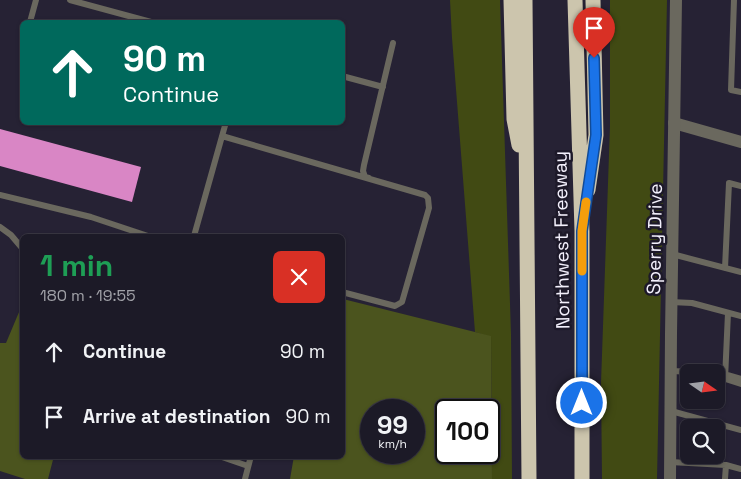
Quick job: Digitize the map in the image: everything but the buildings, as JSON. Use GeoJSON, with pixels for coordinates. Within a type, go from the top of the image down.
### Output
{"type":"FeatureCollection","features":[{"type":"Feature","properties":{"kind":"highway"},"geometry":{"type":"LineString","coordinates":[[511,0],[514,120],[526,179]]}},
{"type":"Feature","properties":{"kind":"highway","name":"Northwest Freeway"},"geometry":{"type":"LineString","coordinates":[[525,0],[530,479]]}},
{"type":"Feature","properties":{"kind":"highway","name":"Northwest Freeway"},"geometry":{"type":"LineString","coordinates":[[575,0],[582,231],[582,479]]}},
{"type":"Feature","properties":{"kind":"highway"},"geometry":{"type":"LineString","coordinates":[[582,231],[596,135],[593,0]]}},
{"type":"Feature","properties":{"kind":"street","name":"Sperry Drive"},"geometry":{"type":"LineString","coordinates":[[670,479],[676,0]]}},
{"type":"Feature","properties":{"kind":"street"},"geometry":{"type":"LineString","coordinates":[[674,123],[741,142]]}},
{"type":"Feature","properties":{"kind":"lane"},"geometry":{"type":"LineString","coordinates":[[31,20],[36,0]]}},
{"type":"Feature","properties":{"kind":"lane"},"geometry":{"type":"LineString","coordinates":[[70,0],[144,20]]}},
{"type":"Feature","properties":{"kind":"lane"},"geometry":{"type":"LineString","coordinates":[[734,0],[731,90],[741,92]]}},
{"type":"Feature","properties":{"kind":"lane"},"geometry":{"type":"LineString","coordinates":[[373,180],[365,177],[363,171],[393,43]]}},
{"type":"Feature","properties":{"kind":"lane"},"geometry":{"type":"LineString","coordinates":[[345,77],[383,87]]}},
{"type":"Feature","properties":{"kind":"lane"},"geometry":{"type":"LineString","coordinates":[[195,234],[225,125]]}},
{"type":"Feature","properties":{"kind":"lane"},"geometry":{"type":"LineString","coordinates":[[222,136],[425,195],[428,198],[429,208],[402,302],[395,306],[345,293]]}},
{"type":"Feature","properties":{"kind":"lane"},"geometry":{"type":"LineString","coordinates":[[725,268],[728,182],[741,186]]}},
{"type":"Feature","properties":{"kind":"lane"},"geometry":{"type":"LineString","coordinates":[[0,195],[91,217],[142,234]]}},
{"type":"Feature","properties":{"kind":"lane"},"geometry":{"type":"LineString","coordinates":[[0,227],[11,235],[20,246]]}},
{"type":"Feature","properties":{"kind":"lane"},"geometry":{"type":"LineString","coordinates":[[672,254],[741,272]]}},
{"type":"Feature","properties":{"kind":"lane"},"geometry":{"type":"LineString","coordinates":[[672,302],[692,303],[741,316]]}},
{"type":"Feature","properties":{"kind":"lane"},"geometry":{"type":"LineString","coordinates":[[725,377],[728,313]]}},
{"type":"Feature","properties":{"kind":"lane"},"geometry":{"type":"LineString","coordinates":[[671,371],[680,371]]}},
{"type":"Feature","properties":{"kind":"lane"},"geometry":{"type":"LineString","coordinates":[[725,377],[741,379]]}},
{"type":"Feature","properties":{"kind":"lane"},"geometry":{"type":"LineString","coordinates":[[725,377],[741,384]]}},
{"type":"Feature","properties":{"kind":"lane"},"geometry":{"type":"LineString","coordinates":[[671,411],[741,430]]}},
{"type":"Feature","properties":{"kind":"lane"},"geometry":{"type":"LineString","coordinates":[[228,459],[248,466]]}},
{"type":"Feature","properties":{"kind":"lane"},"geometry":{"type":"LineString","coordinates":[[245,479],[250,459]]}},
{"type":"Feature","properties":{"kind":"lane"},"geometry":{"type":"LineString","coordinates":[[670,462],[726,465],[741,469]]}},
{"type":"Feature","properties":{"kind":"lane"},"geometry":{"type":"LineString","coordinates":[[726,465],[726,479]]}},
{"type":"Feature","properties":{"kind":"green space"},"geometry":{"type":"Polygon","coordinates":[[[450,0],[500,0],[511,334],[512,479],[492,479],[492,464],[500,464],[500,399],[491,399],[491,337],[475,332],[450,0]]]}},
{"type":"Feature","properties":{"kind":"green space"},"geometry":{"type":"Polygon","coordinates":[[[610,0],[667,0],[657,479],[602,479],[601,383],[610,126],[610,0]]]}},
{"type":"Feature","properties":{"kind":"green space"},"geometry":{"type":"Polygon","coordinates":[[[345,300],[491,336],[491,399],[435,399],[435,464],[492,464],[492,479],[290,479],[293,459],[345,459],[345,300]]]}},
{"type":"Feature","properties":{"kind":"green space"},"geometry":{"type":"Polygon","coordinates":[[[20,310],[20,459],[53,459],[48,479],[25,479],[0,471],[0,343],[6,343],[20,310]]]}},
{"type":"Feature","properties":{"kind":"slow traffic"},"geometry":{"type":"LineString","coordinates":[[582,271],[582,231],[586,202]]}},
{"type":"Feature","properties":{"kind":"route"},"geometry":{"type":"LineString","coordinates":[[582,403],[582,231],[596,135],[594,58]]}}]}
